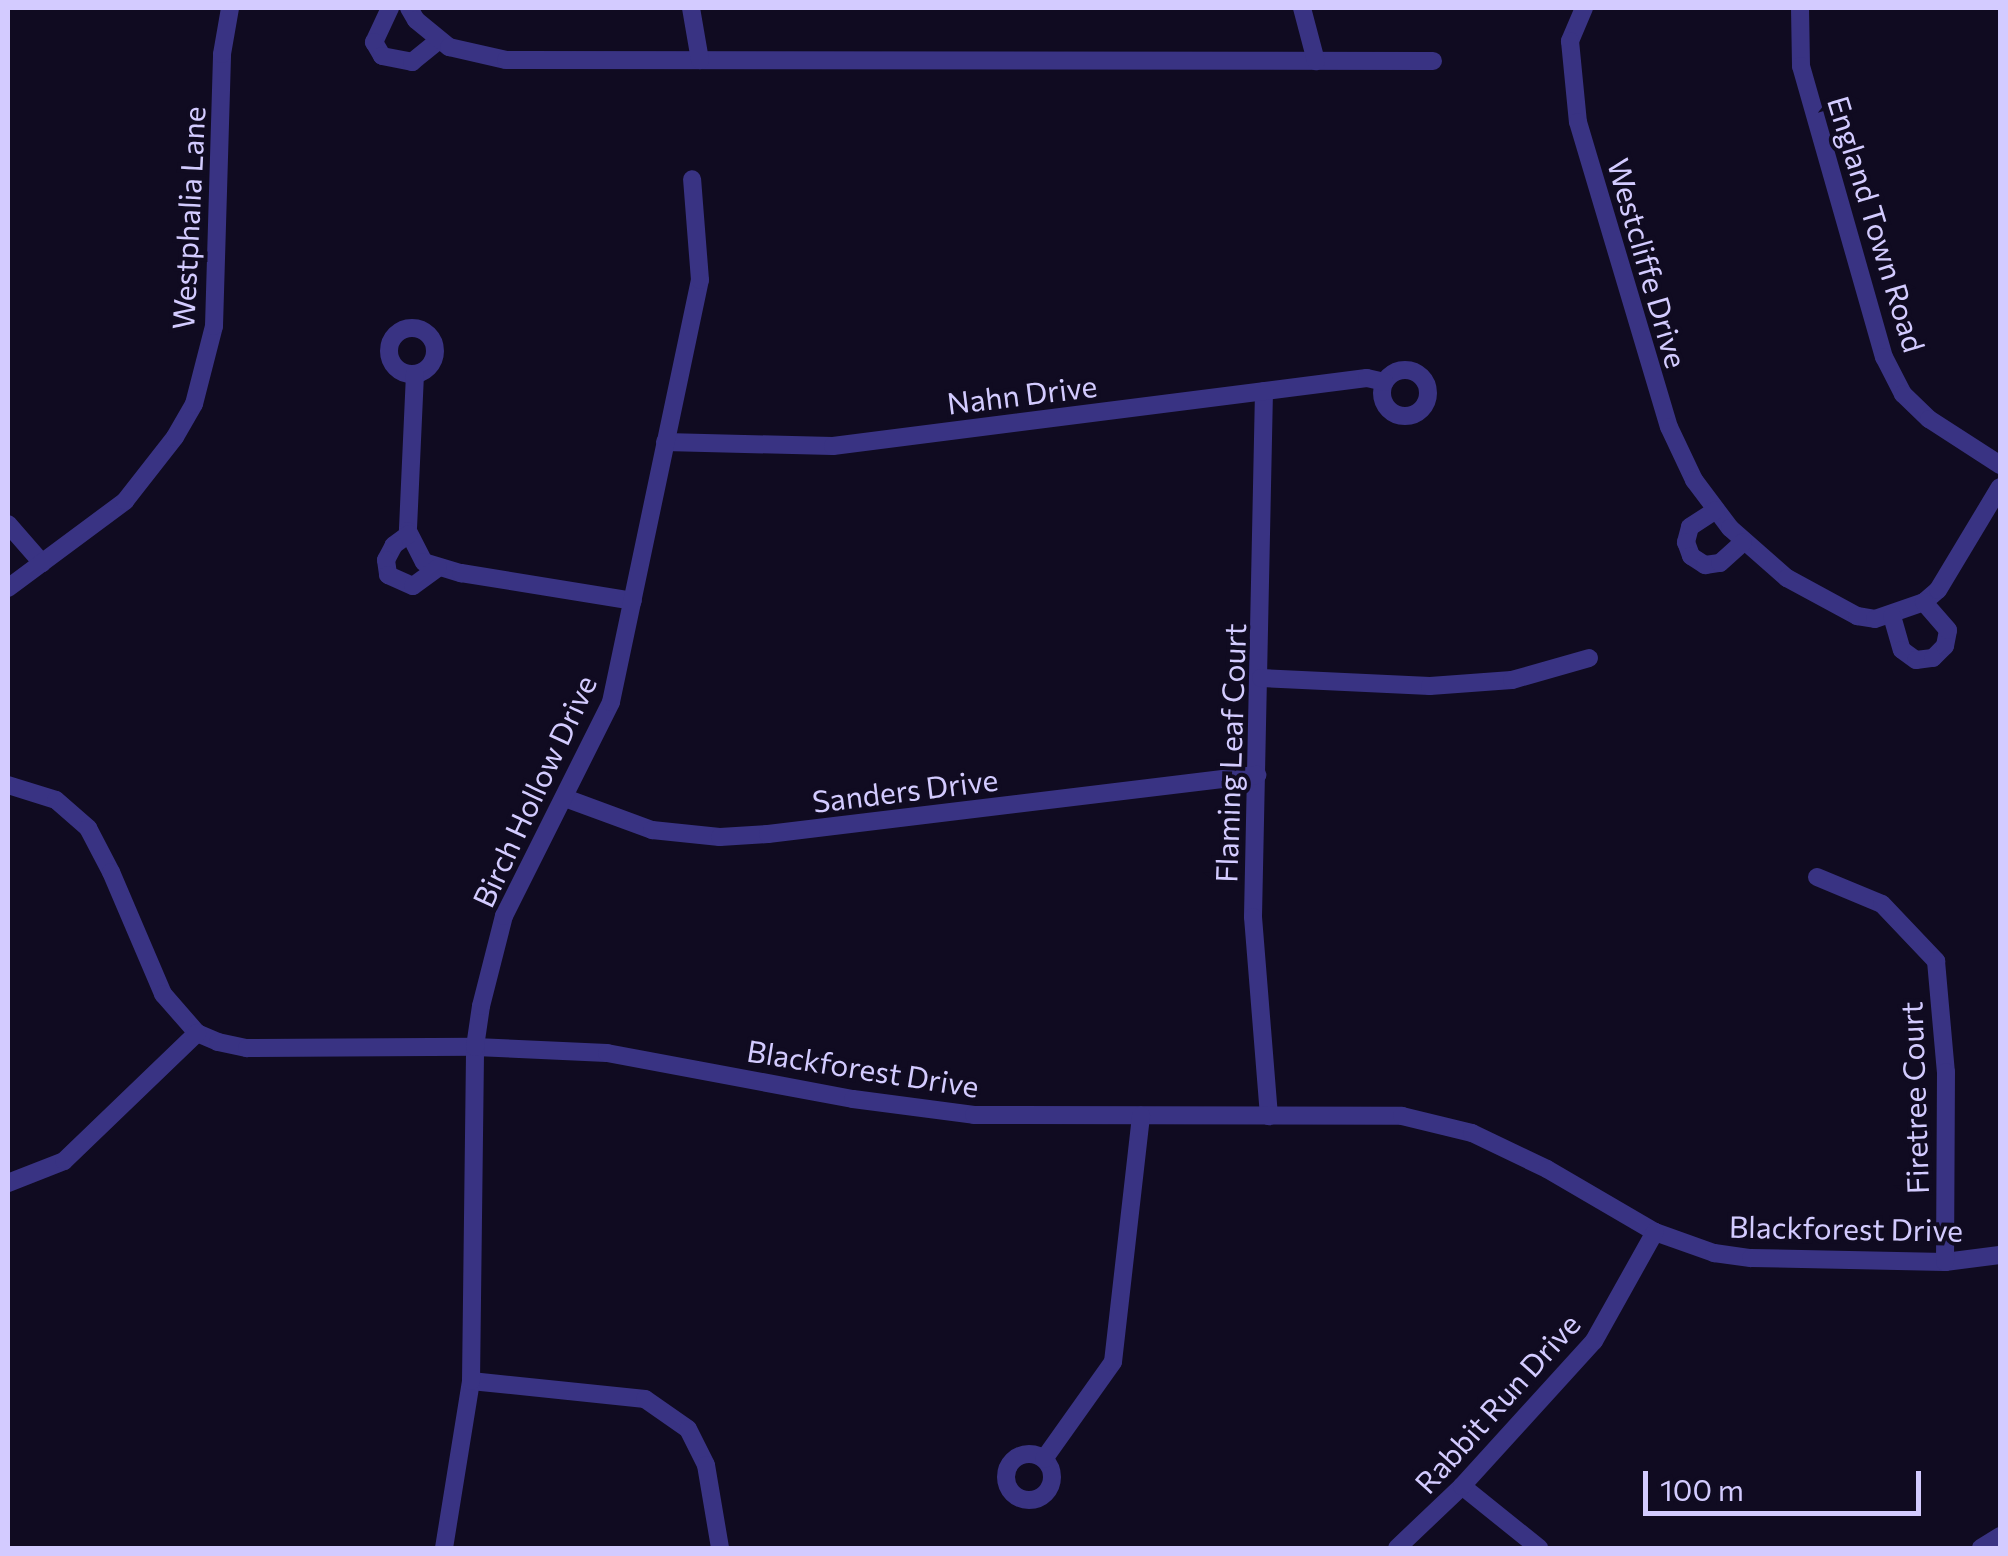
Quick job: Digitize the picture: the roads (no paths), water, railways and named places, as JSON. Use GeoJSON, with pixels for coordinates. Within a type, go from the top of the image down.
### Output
{"type":"FeatureCollection","features":[{"type":"Feature","properties":{"kind":"street","name":"Westphalia Lane"},"geometry":{"type":"LineString","coordinates":[[8,588],[125,501],[175,437],[194,404],[214,326],[222,54],[230,8]]}},
{"type":"Feature","properties":{"kind":"street"},"geometry":{"type":"LineString","coordinates":[[390,8],[374,42],[382,56],[412,62],[438,41]]}},
{"type":"Feature","properties":{"kind":"street"},"geometry":{"type":"LineString","coordinates":[[409,8],[438,41],[506,60],[1433,61]]}},
{"type":"Feature","properties":{"kind":"street"},"geometry":{"type":"LineString","coordinates":[[692,8],[700,60]]}},
{"type":"Feature","properties":{"kind":"street"},"geometry":{"type":"LineString","coordinates":[[1302,8],[1316,61]]}},
{"type":"Feature","properties":{"kind":"street","name":"England Town Road"},"geometry":{"type":"LineString","coordinates":[[1800,8],[1801,66],[1884,356],[1904,394],[1929,419],[2000,465]]}},
{"type":"Feature","properties":{"kind":"street","name":"Westcliffe Drive"},"geometry":{"type":"LineString","coordinates":[[1576,12],[1570,69],[1578,122],[1669,427],[1694,480],[1742,542],[1787,578],[1858,616],[1892,616]]}},
{"type":"Feature","properties":{"kind":"street","name":"Birch Hollow Drive"},"geometry":{"type":"LineString","coordinates":[[444,1548],[471,1381],[475,1047],[504,916],[611,702],[700,280],[692,179]]}},
{"type":"Feature","properties":{"kind":"street"},"geometry":{"type":"LineString","coordinates":[[415,374],[409,534],[424,562],[438,568],[633,602]]}},
{"type":"Feature","properties":{"kind":"street","name":"Nahn Drive"},"geometry":{"type":"LineString","coordinates":[[665,442],[833,446],[1366,378],[1384,382]]}},
{"type":"Feature","properties":{"kind":"street","name":"Flaming Leaf Court"},"geometry":{"type":"LineString","coordinates":[[1264,392],[1261,678],[1253,916],[1269,1116]]}},
{"type":"Feature","properties":{"kind":"street"},"geometry":{"type":"LineString","coordinates":[[1924,602],[1948,630],[1945,646],[1933,658],[1916,660],[1902,650],[1892,616],[1924,602],[1950,576],[2000,487]]}},
{"type":"Feature","properties":{"kind":"street"},"geometry":{"type":"LineString","coordinates":[[1716,510],[1690,526],[1686,542],[1691,556],[1705,564],[1720,563],[1742,542]]}},
{"type":"Feature","properties":{"kind":"street"},"geometry":{"type":"LineString","coordinates":[[8,524],[42,564]]}},
{"type":"Feature","properties":{"kind":"street"},"geometry":{"type":"LineString","coordinates":[[409,534],[394,544],[386,560],[388,575],[413,586],[438,568]]}},
{"type":"Feature","properties":{"kind":"street"},"geometry":{"type":"LineString","coordinates":[[1261,678],[1430,686],[1512,680],[1588,658]]}},
{"type":"Feature","properties":{"kind":"street","name":"Sanders Drive"},"geometry":{"type":"LineString","coordinates":[[564,798],[652,830],[720,836],[768,834],[1257,774]]}},
{"type":"Feature","properties":{"kind":"street"},"geometry":{"type":"LineString","coordinates":[[8,785],[56,800],[88,828],[112,872],[163,994],[196,1033],[64,1161],[8,1183]]}},
{"type":"Feature","properties":{"kind":"street","name":"Firetree Court"},"geometry":{"type":"LineString","coordinates":[[1817,877],[1882,904],[1936,961],[1946,1072],[1944,1262]]}},
{"type":"Feature","properties":{"kind":"street","name":"Blackforest Drive"},"geometry":{"type":"LineString","coordinates":[[196,1033],[247,1048],[475,1047],[626,1055],[914,1109],[988,1116],[1402,1116],[1439,1122],[1511,1150],[1655,1232],[1714,1253],[1751,1258],[1944,1262],[2000,1255]]}},
{"type":"Feature","properties":{"kind":"street"},"geometry":{"type":"LineString","coordinates":[[1044,1459],[1113,1362],[1141,1116]]}},
{"type":"Feature","properties":{"kind":"street","name":"Rabbit Run Drive"},"geometry":{"type":"LineString","coordinates":[[1397,1548],[1462,1486],[1594,1342],[1655,1232]]}},
{"type":"Feature","properties":{"kind":"street"},"geometry":{"type":"LineString","coordinates":[[471,1381],[645,1399],[688,1429],[706,1465],[720,1548]]}},
{"type":"Feature","properties":{"kind":"street"},"geometry":{"type":"LineString","coordinates":[[1462,1486],[1540,1548]]}},
{"type":"Feature","properties":{"kind":"street"},"geometry":{"type":"LineString","coordinates":[[1980,1548],[2000,1536]]}}]}
